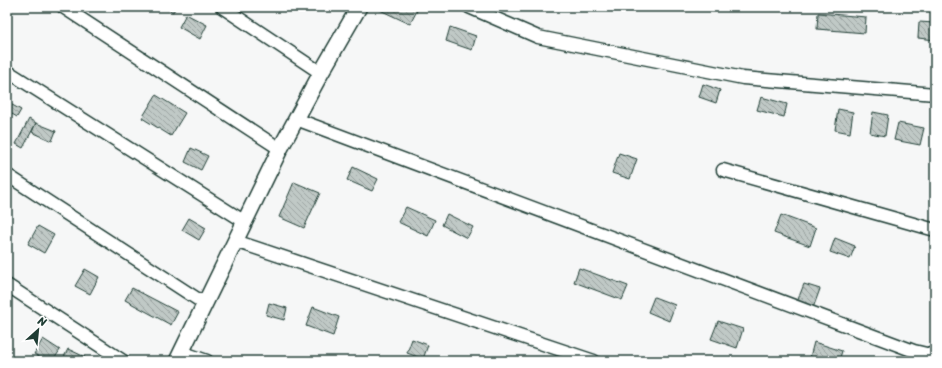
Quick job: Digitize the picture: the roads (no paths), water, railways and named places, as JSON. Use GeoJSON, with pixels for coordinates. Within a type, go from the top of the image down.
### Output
{"type":"FeatureCollection","features":[{"type":"Feature","properties":{"kind":"street"},"geometry":{"type":"LineString","coordinates":[[63,7],[280,149]]}},
{"type":"Feature","properties":{"kind":"street"},"geometry":{"type":"LineString","coordinates":[[222,7],[321,73]]}},
{"type":"Feature","properties":{"kind":"street"},"geometry":{"type":"LineString","coordinates":[[206,361],[179,356],[280,149],[359,7]]}},
{"type":"Feature","properties":{"kind":"street"},"geometry":{"type":"LineString","coordinates":[[469,7],[538,37],[743,78],[935,94]]}},
{"type":"Feature","properties":{"kind":"street"},"geometry":{"type":"LineString","coordinates":[[7,71],[244,222]]}},
{"type":"Feature","properties":{"kind":"street"},"geometry":{"type":"LineString","coordinates":[[296,119],[914,351],[935,356]]}},
{"type":"Feature","properties":{"kind":"street"},"geometry":{"type":"LineString","coordinates":[[723,170],[935,230]]}},
{"type":"Feature","properties":{"kind":"street"},"geometry":{"type":"LineString","coordinates":[[7,175],[205,304]]}},
{"type":"Feature","properties":{"kind":"street"},"geometry":{"type":"LineString","coordinates":[[235,241],[594,361]]}},
{"type":"Feature","properties":{"kind":"street"},"geometry":{"type":"LineString","coordinates":[[7,286],[123,361]]}}]}
